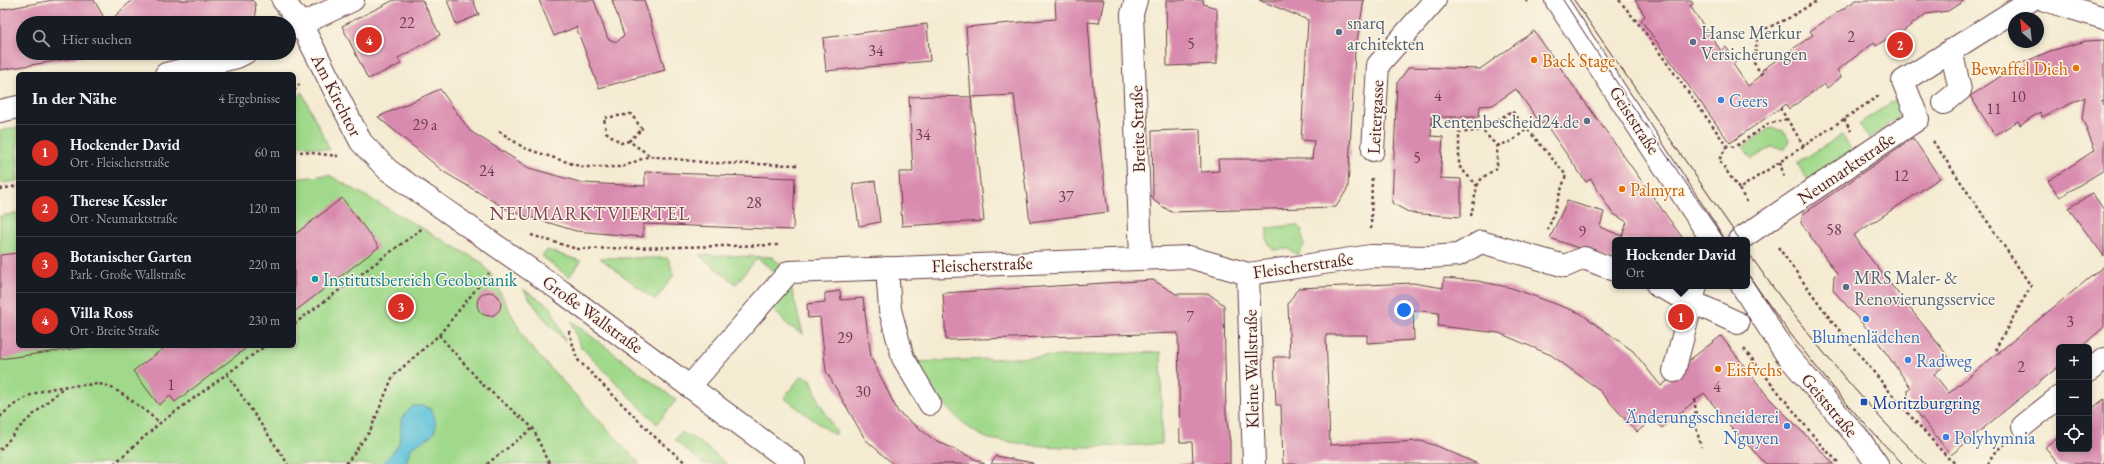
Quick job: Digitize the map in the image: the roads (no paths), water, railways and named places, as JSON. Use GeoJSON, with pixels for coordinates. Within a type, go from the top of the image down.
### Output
{"type":"FeatureCollection","features":[{"type":"Feature","properties":{"kind":"street","name":"Am Kirchtor"},"geometry":{"type":"LineString","coordinates":[[284,0],[291,16]]}},
{"type":"Feature","properties":{"kind":"street"},"geometry":{"type":"LineString","coordinates":[[296,27],[353,0]]}},
{"type":"Feature","properties":{"kind":"street","name":"Breite Straße"},"geometry":{"type":"LineString","coordinates":[[1136,0],[1132,14],[1141,258]]}},
{"type":"Feature","properties":{"kind":"street","name":"Leitergasse"},"geometry":{"type":"LineString","coordinates":[[1373,150],[1378,65],[1435,0]]}},
{"type":"Feature","properties":{"kind":"street","name":"Geiststraße"},"geometry":{"type":"LineString","coordinates":[[1556,0],[1710,237]]}},
{"type":"Feature","properties":{"kind":"street"},"geometry":{"type":"LineString","coordinates":[[1944,103],[1960,90],[1951,50],[2031,0]]}},
{"type":"Feature","properties":{"kind":"street"},"geometry":{"type":"LineString","coordinates":[[2045,0],[2104,18]]}},
{"type":"Feature","properties":{"kind":"street","name":"Am Kirchtor"},"geometry":{"type":"LineString","coordinates":[[296,29],[361,142],[388,170]]}},
{"type":"Feature","properties":{"kind":"street","name":"Neumarktstraße"},"geometry":{"type":"LineString","coordinates":[[1744,237],[1918,119],[1903,81],[1951,50]]}},
{"type":"Feature","properties":{"kind":"street"},"geometry":{"type":"LineString","coordinates":[[174,72],[224,60]]}},
{"type":"Feature","properties":{"kind":"street"},"geometry":{"type":"LineString","coordinates":[[0,111],[16,107]]}},
{"type":"Feature","properties":{"kind":"street","name":"Große Wallstraße"},"geometry":{"type":"LineString","coordinates":[[388,170],[556,287],[794,464]]}},
{"type":"Feature","properties":{"kind":"street","name":"Fleischerstraße"},"geometry":{"type":"LineString","coordinates":[[690,386],[789,272],[1189,257],[1248,274],[1371,256],[1429,257],[1458,255],[1481,242],[1565,266],[1584,258],[1612,269]]}},
{"type":"Feature","properties":{"kind":"street"},"geometry":{"type":"LineString","coordinates":[[887,268],[890,310],[903,358],[930,404]]}},
{"type":"Feature","properties":{"kind":"street","name":"Kleine Wallstraße"},"geometry":{"type":"LineString","coordinates":[[1248,274],[1253,457]]}},
{"type":"Feature","properties":{"kind":"street"},"geometry":{"type":"LineString","coordinates":[[1670,289],[1694,294],[1738,323]]}},
{"type":"Feature","properties":{"kind":"street","name":"Geiststraße"},"geometry":{"type":"LineString","coordinates":[[1744,289],[1786,354],[1860,440],[1877,464]]}},
{"type":"Feature","properties":{"kind":"street"},"geometry":{"type":"LineString","coordinates":[[1674,371],[1694,294]]}},
{"type":"Feature","properties":{"kind":"street"},"geometry":{"type":"LineString","coordinates":[[2092,369],[2104,359]]}},
{"type":"Feature","properties":{"kind":"street"},"geometry":{"type":"LineString","coordinates":[[2023,426],[2056,399]]}},
{"type":"Feature","properties":{"kind":"water"},"geometry":{"type":"Polygon","coordinates":[[[413,406],[424,406],[432,410],[436,425],[433,434],[412,447],[405,464],[384,464],[387,458],[398,446],[402,420],[407,411],[413,406]]]}},
{"type":"Feature","properties":{"kind":"tram line"},"geometry":{"type":"LineString","coordinates":[[1563,0],[1623,92],[1723,237]]}},
{"type":"Feature","properties":{"kind":"tram line"},"geometry":{"type":"LineString","coordinates":[[1574,0],[1738,237]]}},
{"type":"Feature","properties":{"kind":"tram line"},"geometry":{"type":"LineString","coordinates":[[1750,255],[1788,307],[1853,388],[1925,464]]}},
{"type":"Feature","properties":{"kind":"tram line"},"geometry":{"type":"LineString","coordinates":[[1750,277],[1820,372],[1840,396],[1903,464]]}},
{"type":"Feature","properties":{"kind":"place","name":"snarq architekten"},"geometry":{"type":"Point","coordinates":[1339,32]}},
{"type":"Feature","properties":{"kind":"place","name":"Villa Ross"},"geometry":{"type":"Point","coordinates":[369,40]}},
{"type":"Feature","properties":{"kind":"place","name":"Hanse Merkur Versicherungen"},"geometry":{"type":"Point","coordinates":[1693,42]}},
{"type":"Feature","properties":{"kind":"place","name":"Therese Kessler"},"geometry":{"type":"Point","coordinates":[1900,45]}},
{"type":"Feature","properties":{"kind":"place","name":"Back Stage"},"geometry":{"type":"Point","coordinates":[1534,60]}},
{"type":"Feature","properties":{"kind":"place","name":"Bewaffel Dich"},"geometry":{"type":"Point","coordinates":[2076,68]}},
{"type":"Feature","properties":{"kind":"place","name":"Geers"},"geometry":{"type":"Point","coordinates":[1721,100]}},
{"type":"Feature","properties":{"kind":"place","name":"Rentenbescheid24.de"},"geometry":{"type":"Point","coordinates":[1587,121]}},
{"type":"Feature","properties":{"kind":"place","name":"Palmyra"},"geometry":{"type":"Point","coordinates":[1622,189]}},
{"type":"Feature","properties":{"kind":"place","name":"Institutsbereich Geobotanik"},"geometry":{"type":"Point","coordinates":[315,279]}},
{"type":"Feature","properties":{"kind":"place","name":"MRS Maler- & Renovierungsservice"},"geometry":{"type":"Point","coordinates":[1846,287]}},
{"type":"Feature","properties":{"kind":"place","name":"Botanischer Garten"},"geometry":{"type":"Point","coordinates":[401,307]}},
{"type":"Feature","properties":{"kind":"place","name":"Hockender David"},"geometry":{"type":"Point","coordinates":[1681,317]}},
{"type":"Feature","properties":{"kind":"place","name":"Blumenlädchen"},"geometry":{"type":"Point","coordinates":[1866,319]}},
{"type":"Feature","properties":{"kind":"place","name":"Radweg"},"geometry":{"type":"Point","coordinates":[1908,360]}},
{"type":"Feature","properties":{"kind":"place","name":"Eisfvchs"},"geometry":{"type":"Point","coordinates":[1718,369]}},
{"type":"Feature","properties":{"kind":"place","name":"Moritzburgring"},"geometry":{"type":"Point","coordinates":[1864,402]}},
{"type":"Feature","properties":{"kind":"place","name":"Änderungsschneiderei Nguyen"},"geometry":{"type":"Point","coordinates":[1787,426]}},
{"type":"Feature","properties":{"kind":"place","name":"Polyhymnia"},"geometry":{"type":"Point","coordinates":[1946,437]}},
{"type":"Feature","properties":{"kind":"district","name":"NEUMARKTVIERTEL"},"geometry":{"type":"Point","coordinates":[590,213]}}]}
